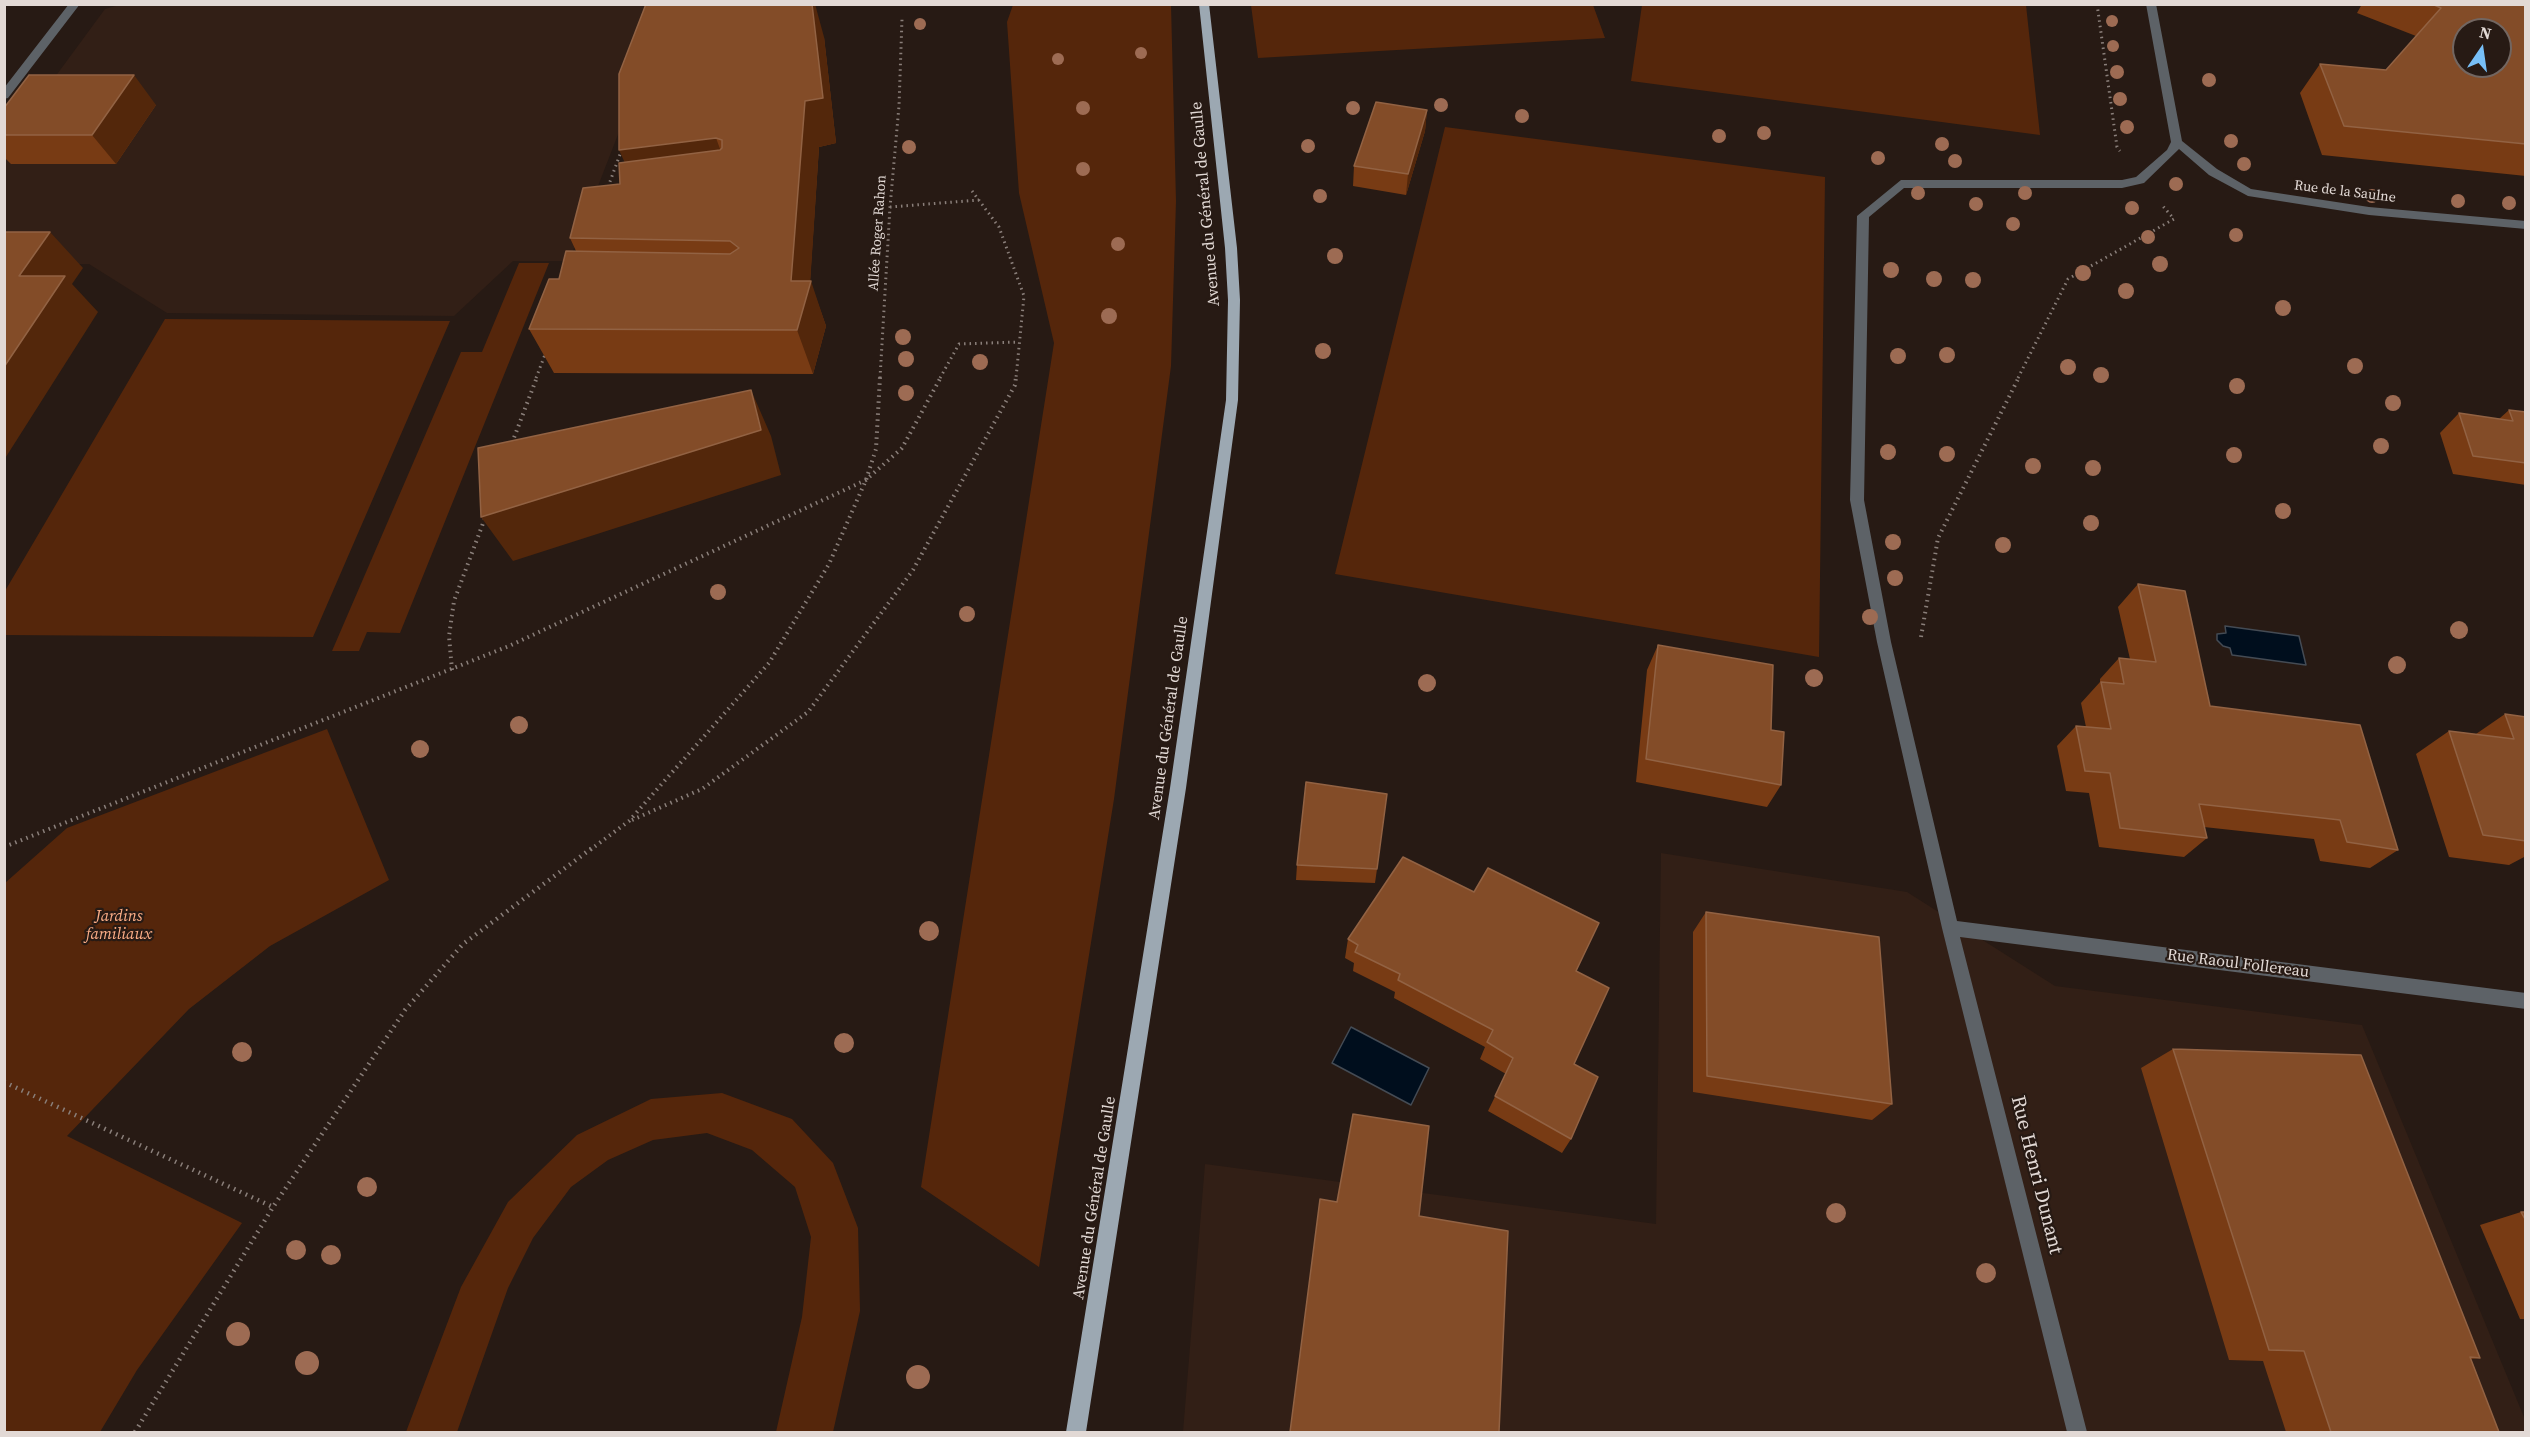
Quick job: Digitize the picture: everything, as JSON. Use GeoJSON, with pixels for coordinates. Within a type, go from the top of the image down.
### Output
{"type":"FeatureCollection","features":[{"type":"Feature","properties":{"kind":"main road","name":"Avenue du Général de Gaulle"},"geometry":{"type":"LineString","coordinates":[[1076,1432],[1178,788],[1232,400],[1234,300],[1231,248],[1204,4]]}},
{"type":"Feature","properties":{"kind":"street"},"geometry":{"type":"LineString","coordinates":[[4,96],[75,4]]}},
{"type":"Feature","properties":{"kind":"street"},"geometry":{"type":"LineString","coordinates":[[2140,180],[2172,152],[2177,142],[2151,4]]}},
{"type":"Feature","properties":{"kind":"street","name":"Rue de la Saulne"},"geometry":{"type":"LineString","coordinates":[[2177,142],[2213,172],[2248,192],[2368,212],[2526,225]]}},
{"type":"Feature","properties":{"kind":"street","name":"Rue Henri Dunant"},"geometry":{"type":"LineString","coordinates":[[2077,1432],[1950,928],[1884,642],[1857,500],[1863,216],[1901,184],[2121,184],[2140,180]]}},
{"type":"Feature","properties":{"kind":"street","name":"Rue Raoul Follereau"},"geometry":{"type":"LineString","coordinates":[[1950,928],[2526,1001]]}},
{"type":"Feature","properties":{"kind":"path"},"geometry":{"type":"LineString","coordinates":[[1921,637],[1938,538],[2068,279],[2174,219],[2140,180],[2117,147],[2097,4]]}},
{"type":"Feature","properties":{"kind":"path","name":"Allée Roger Rahon"},"geometry":{"type":"LineString","coordinates":[[629,821],[769,663],[829,564],[866,480],[876,449],[890,207],[899,106],[902,19]]}},
{"type":"Feature","properties":{"kind":"path"},"geometry":{"type":"LineString","coordinates":[[604,195],[625,140]]}},
{"type":"Feature","properties":{"kind":"path"},"geometry":{"type":"LineString","coordinates":[[135,1432],[273,1207],[405,1010],[463,944],[629,821],[702,789],[808,712],[913,570],[1015,385],[1024,296],[999,227],[972,191]]}},
{"type":"Feature","properties":{"kind":"path"},"geometry":{"type":"LineString","coordinates":[[890,207],[979,200]]}},
{"type":"Feature","properties":{"kind":"path"},"geometry":{"type":"LineString","coordinates":[[4,847],[509,646],[866,480],[902,447],[959,344],[1019,342]]}},
{"type":"Feature","properties":{"kind":"path"},"geometry":{"type":"LineString","coordinates":[[510,451],[550,343]]}},
{"type":"Feature","properties":{"kind":"path"},"geometry":{"type":"LineString","coordinates":[[452,670],[449,636],[454,601],[486,515]]}},
{"type":"Feature","properties":{"kind":"path"},"geometry":{"type":"LineString","coordinates":[[4,1082],[273,1207]]}},
{"type":"Feature","properties":{"kind":"shaded area"},"geometry":{"type":"Polygon","coordinates":[[[123,4],[653,5],[660,26],[569,261],[513,261],[454,316],[167,313],[89,264],[5,264],[5,145],[105,9],[123,4]]]}},
{"type":"Feature","properties":{"kind":"shaded area"},"geometry":{"type":"Polygon","coordinates":[[[1661,853],[1907,892],[2055,986],[2362,1025],[2526,1422],[2525,1432],[1183,1432],[1205,1164],[1656,1224],[1661,853]]]}},
{"type":"Feature","properties":{"kind":"green space"},"geometry":{"type":"Polygon","coordinates":[[[1013,5],[1171,5],[1176,201],[1171,366],[1114,799],[1039,1267],[921,1187],[1054,343],[1019,193],[1007,22],[1013,5]]]}},
{"type":"Feature","properties":{"kind":"green space"},"geometry":{"type":"Polygon","coordinates":[[[1251,5],[1593,5],[1605,38],[1258,58],[1251,5]]]}},
{"type":"Feature","properties":{"kind":"green space"},"geometry":{"type":"Polygon","coordinates":[[[1642,5],[2026,5],[2040,135],[1631,81],[1642,5]]]}},
{"type":"Feature","properties":{"kind":"green space"},"geometry":{"type":"Polygon","coordinates":[[[1445,127],[1825,177],[1819,657],[1335,574],[1445,127]]]}},
{"type":"Feature","properties":{"kind":"green space"},"geometry":{"type":"Polygon","coordinates":[[[519,263],[549,263],[400,633],[367,632],[359,651],[332,651],[461,352],[482,352],[519,263]]]}},
{"type":"Feature","properties":{"kind":"green space"},"geometry":{"type":"Polygon","coordinates":[[[165,319],[450,321],[313,637],[5,635],[5,591],[165,319]]]}},
{"type":"Feature","properties":{"kind":"green space","name":"Jardins familiaux"},"geometry":{"type":"Polygon","coordinates":[[[327,729],[389,880],[270,946],[189,1009],[67,1136],[242,1223],[137,1370],[100,1432],[5,1432],[5,883],[67,828],[327,729]]]}},
{"type":"Feature","properties":{"kind":"green space"},"geometry":{"type":"Polygon","coordinates":[[[722,1093],[792,1119],[833,1163],[858,1228],[860,1311],[833,1432],[776,1432],[802,1317],[811,1237],[795,1187],[752,1150],[707,1133],[653,1140],[608,1160],[571,1187],[533,1238],[508,1288],[457,1432],[406,1432],[461,1287],[508,1202],[577,1135],[651,1099],[722,1093]]]}},
{"type":"Feature","properties":{"kind":"water"},"geometry":{"type":"Polygon","coordinates":[[[2225,626],[2299,636],[2306,665],[2232,655],[2230,648],[2223,646],[2217,640],[2217,634],[2226,633],[2225,626]]]}},
{"type":"Feature","properties":{"kind":"water"},"geometry":{"type":"Polygon","coordinates":[[[1351,1027],[1429,1068],[1411,1105],[1332,1063],[1351,1027]]]}},
{"type":"Feature","properties":{"kind":"building"},"geometry":{"type":"Polygon","coordinates":[[[646,4],[812,4],[823,98],[805,101],[791,281],[811,281],[797,330],[529,329],[549,279],[559,279],[566,251],[730,254],[739,248],[730,241],[570,238],[583,188],[620,184],[619,163],[722,148],[722,140],[716,138],[619,150],[619,74],[646,4]]]}},
{"type":"Feature","properties":{"kind":"building"},"geometry":{"type":"Polygon","coordinates":[[[2432,4],[2526,4],[2526,144],[2344,126],[2320,64],[2386,70],[2441,8],[2432,4]]]}},
{"type":"Feature","properties":{"kind":"building"},"geometry":{"type":"Polygon","coordinates":[[[29,75],[134,75],[92,135],[4,135],[4,108],[29,75]]]}},
{"type":"Feature","properties":{"kind":"building"},"geometry":{"type":"Polygon","coordinates":[[[1376,102],[1427,110],[1408,174],[1354,166],[1376,102]]]}},
{"type":"Feature","properties":{"kind":"building"},"geometry":{"type":"Polygon","coordinates":[[[4,232],[50,232],[19,276],[65,276],[4,367],[4,232]]]}},
{"type":"Feature","properties":{"kind":"building"},"geometry":{"type":"Polygon","coordinates":[[[751,390],[761,430],[481,517],[478,448],[751,390]]]}},
{"type":"Feature","properties":{"kind":"building"},"geometry":{"type":"Polygon","coordinates":[[[2509,410],[2526,412],[2526,463],[2473,456],[2459,413],[2513,421],[2509,410]]]}},
{"type":"Feature","properties":{"kind":"building"},"geometry":{"type":"Polygon","coordinates":[[[2138,584],[2185,591],[2210,706],[2360,725],[2398,850],[2347,842],[2340,820],[2199,804],[2207,838],[2120,828],[2110,773],[2085,771],[2076,726],[2111,729],[2101,682],[2124,684],[2119,658],[2156,662],[2138,584]]]}},
{"type":"Feature","properties":{"kind":"building"},"geometry":{"type":"Polygon","coordinates":[[[1658,645],[1773,665],[1771,730],[1784,732],[1781,785],[1646,759],[1658,645]]]}},
{"type":"Feature","properties":{"kind":"building"},"geometry":{"type":"Polygon","coordinates":[[[2505,714],[2526,717],[2526,841],[2483,835],[2449,731],[2514,739],[2505,714]]]}},
{"type":"Feature","properties":{"kind":"building"},"geometry":{"type":"Polygon","coordinates":[[[1306,782],[1387,794],[1377,869],[1297,865],[1306,782]]]}},
{"type":"Feature","properties":{"kind":"building"},"geometry":{"type":"Polygon","coordinates":[[[1403,857],[1474,892],[1488,868],[1599,923],[1576,971],[1609,988],[1574,1064],[1598,1077],[1571,1139],[1495,1096],[1513,1058],[1487,1042],[1493,1030],[1398,980],[1400,974],[1355,952],[1358,945],[1348,939],[1403,857]]]}},
{"type":"Feature","properties":{"kind":"building"},"geometry":{"type":"Polygon","coordinates":[[[1706,912],[1879,937],[1892,1104],[1707,1076],[1706,912]]]}},
{"type":"Feature","properties":{"kind":"building"},"geometry":{"type":"Polygon","coordinates":[[[2173,1049],[2361,1055],[2480,1358],[2470,1357],[2499,1432],[2331,1432],[2304,1351],[2269,1350],[2173,1049]]]}},
{"type":"Feature","properties":{"kind":"building"},"geometry":{"type":"Polygon","coordinates":[[[1353,1114],[1429,1126],[1419,1216],[1508,1231],[1499,1432],[1290,1432],[1320,1199],[1337,1202],[1353,1114]]]}}]}
